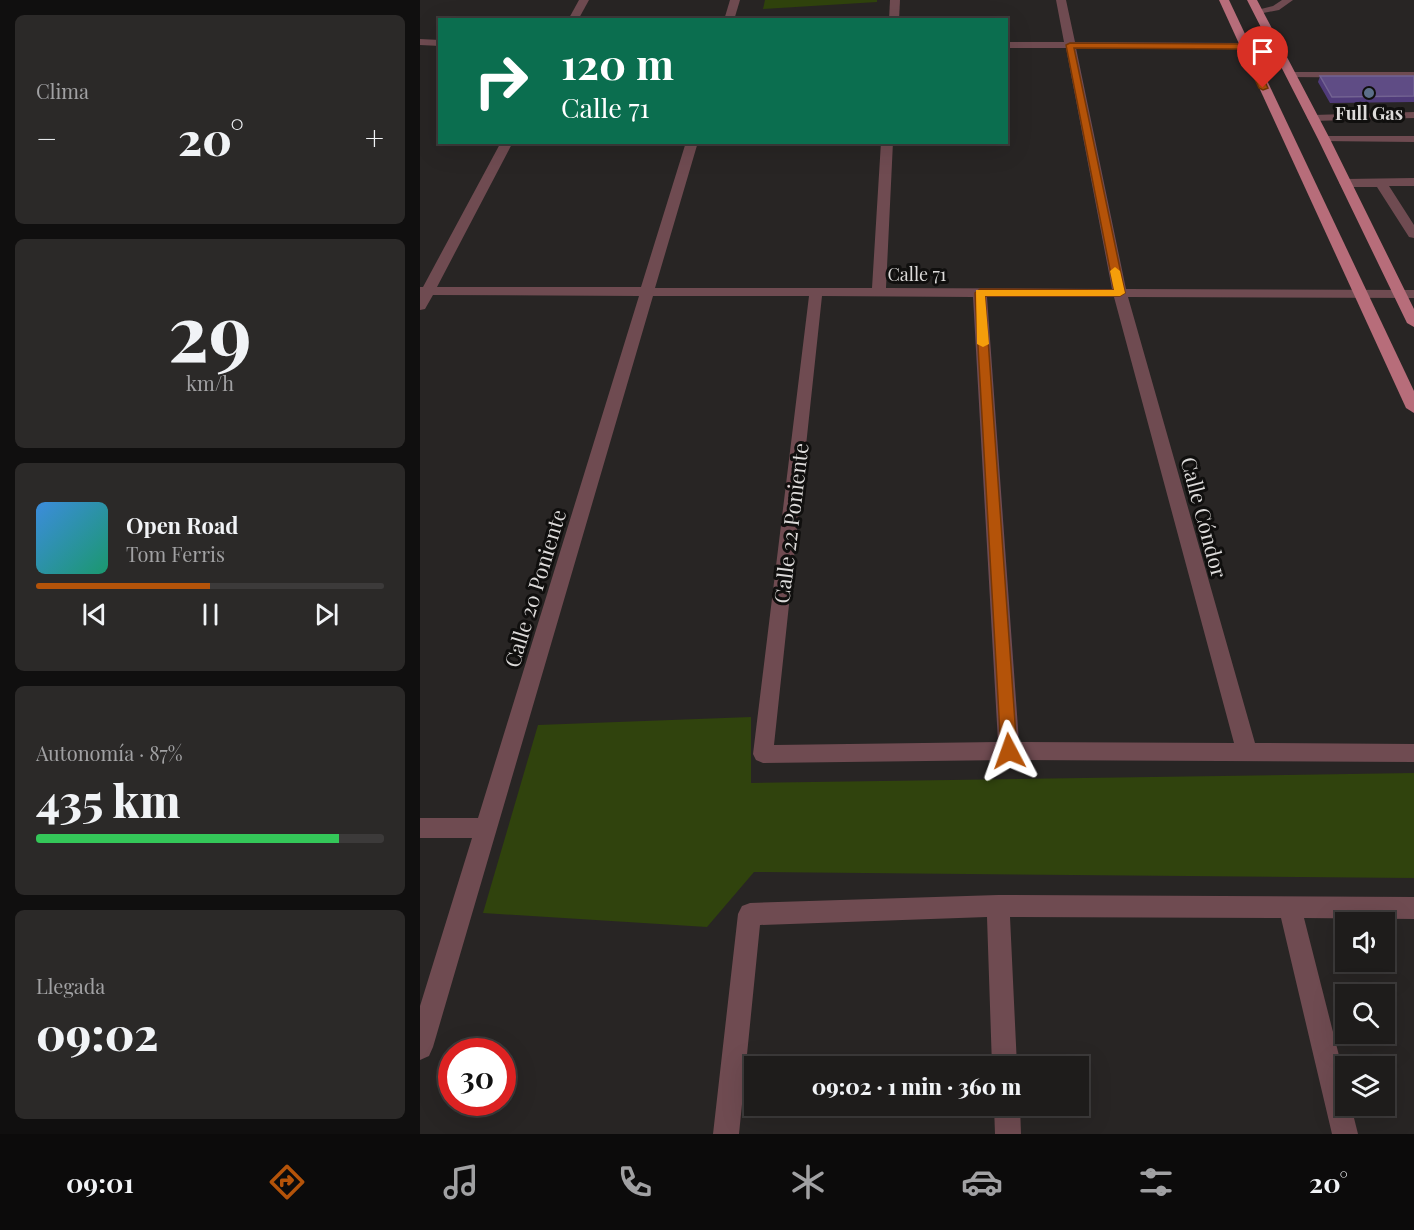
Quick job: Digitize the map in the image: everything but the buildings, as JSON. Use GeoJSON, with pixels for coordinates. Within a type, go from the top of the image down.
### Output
{"type":"FeatureCollection","features":[{"type":"Feature","properties":{"kind":"main road"},"geometry":{"type":"LineString","coordinates":[[1224,0],[1414,408]]}},
{"type":"Feature","properties":{"kind":"main road"},"geometry":{"type":"LineString","coordinates":[[1255,5],[1414,323]]}},
{"type":"Feature","properties":{"kind":"street"},"geometry":{"type":"LineString","coordinates":[[574,18],[584,0]]}},
{"type":"Feature","properties":{"kind":"street"},"geometry":{"type":"LineString","coordinates":[[730,18],[735,0]]}},
{"type":"Feature","properties":{"kind":"street"},"geometry":{"type":"LineString","coordinates":[[894,18],[895,0]]}},
{"type":"Feature","properties":{"kind":"street","name":"Calle Cóndor"},"geometry":{"type":"LineString","coordinates":[[1061,0],[1120,293],[1247,752]]}},
{"type":"Feature","properties":{"kind":"street"},"geometry":{"type":"LineString","coordinates":[[1255,5],[1276,8],[1288,0]]}},
{"type":"Feature","properties":{"kind":"street"},"geometry":{"type":"LineString","coordinates":[[420,42],[438,43]]}},
{"type":"Feature","properties":{"kind":"street"},"geometry":{"type":"LineString","coordinates":[[1008,45],[1244,46]]}},
{"type":"Feature","properties":{"kind":"street"},"geometry":{"type":"LineString","coordinates":[[1291,75],[1414,75]]}},
{"type":"Feature","properties":{"kind":"street"},"geometry":{"type":"LineString","coordinates":[[1313,118],[1414,116]]}},
{"type":"Feature","properties":{"kind":"street"},"geometry":{"type":"LineString","coordinates":[[1324,139],[1414,139]]}},
{"type":"Feature","properties":{"kind":"street"},"geometry":{"type":"LineString","coordinates":[[420,306],[424,291],[506,144]]}},
{"type":"Feature","properties":{"kind":"street","name":"Calle 20 Poniente"},"geometry":{"type":"LineString","coordinates":[[420,1047],[691,144]]}},
{"type":"Feature","properties":{"kind":"street"},"geometry":{"type":"LineString","coordinates":[[879,292],[887,144]]}},
{"type":"Feature","properties":{"kind":"street"},"geometry":{"type":"LineString","coordinates":[[1345,183],[1414,182]]}},
{"type":"Feature","properties":{"kind":"street"},"geometry":{"type":"LineString","coordinates":[[1381,183],[1392,203],[1412,228]]}},
{"type":"Feature","properties":{"kind":"street","name":"Calle 71"},"geometry":{"type":"LineString","coordinates":[[424,291],[1414,294]]}},
{"type":"Feature","properties":{"kind":"street","name":"Calle 22 Poniente"},"geometry":{"type":"LineString","coordinates":[[816,292],[763,754],[1009,751]]}},
{"type":"Feature","properties":{"kind":"street"},"geometry":{"type":"LineString","coordinates":[[980,293],[1009,751],[1414,753]]}},
{"type":"Feature","properties":{"kind":"street"},"geometry":{"type":"LineString","coordinates":[[420,828],[486,828]]}},
{"type":"Feature","properties":{"kind":"street"},"geometry":{"type":"LineString","coordinates":[[998,906],[1005,1056]]}},
{"type":"Feature","properties":{"kind":"street"},"geometry":{"type":"LineString","coordinates":[[726,1134],[750,914],[998,906],[1414,908]]}},
{"type":"Feature","properties":{"kind":"street"},"geometry":{"type":"LineString","coordinates":[[1290,907],[1345,1134]]}},
{"type":"Feature","properties":{"kind":"street"},"geometry":{"type":"LineString","coordinates":[[1007,1116],[1008,1134]]}},
{"type":"Feature","properties":{"kind":"green space"},"geometry":{"type":"Polygon","coordinates":[[[765,0],[877,0],[877,2],[763,9],[765,0]]]}},
{"type":"Feature","properties":{"kind":"green space"},"geometry":{"type":"Polygon","coordinates":[[[751,717],[751,783],[1414,773],[1414,878],[754,872],[707,927],[483,913],[538,725],[751,717]]]}},
{"type":"Feature","properties":{"kind":"slow traffic"},"geometry":{"type":"LineString","coordinates":[[983,344],[980,293],[1120,293],[1115,271]]}},
{"type":"Feature","properties":{"kind":"place","name":"Full Gas"},"geometry":{"type":"Point","coordinates":[1369,93]}},
{"type":"Feature","properties":{"kind":"route"},"geometry":{"type":"LineString","coordinates":[[1009,751],[980,293],[1120,293],[1070,45],[1244,46],[1263,88]]}}]}
